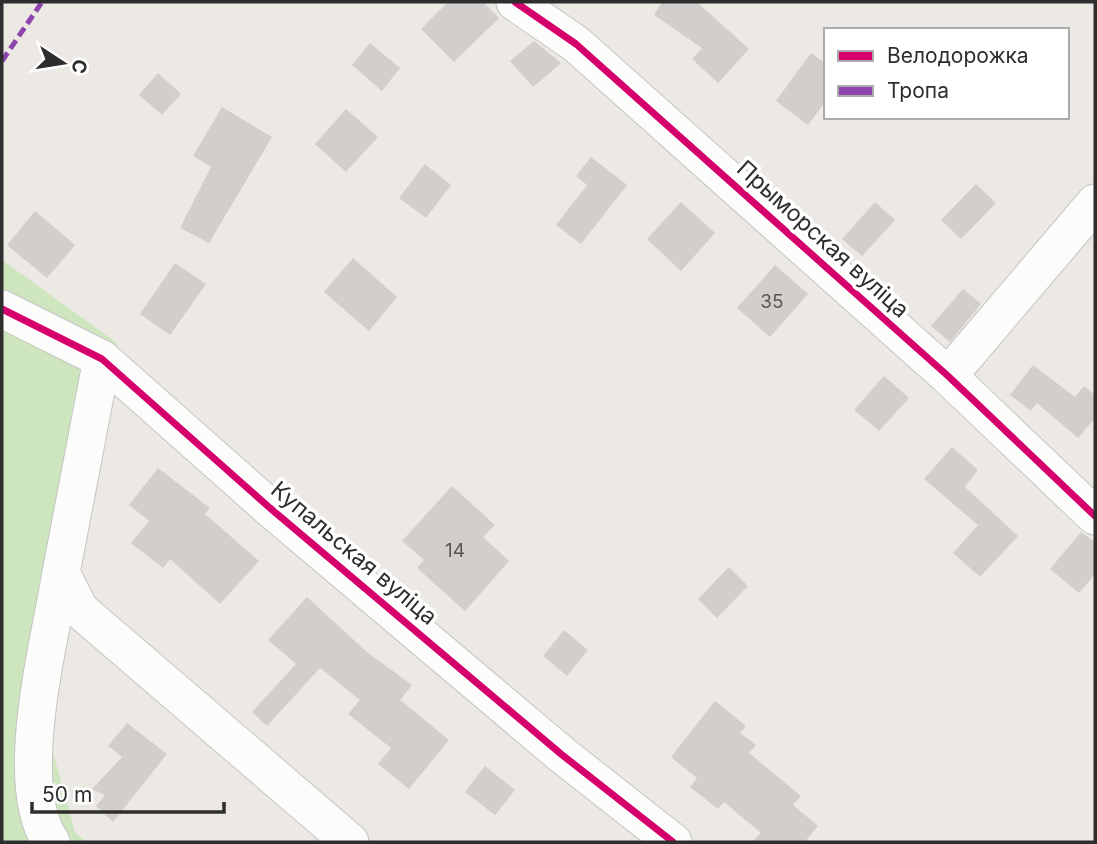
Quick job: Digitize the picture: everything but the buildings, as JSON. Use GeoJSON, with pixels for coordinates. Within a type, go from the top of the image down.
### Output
{"type":"FeatureCollection","features":[{"type":"Feature","properties":{"kind":"street","name":"Прыморская вуліца"},"geometry":{"type":"LineString","coordinates":[[515,2],[576,44],[948,376],[1095,516]]}},
{"type":"Feature","properties":{"kind":"street"},"geometry":{"type":"LineString","coordinates":[[948,376],[1095,203]]}},
{"type":"Feature","properties":{"kind":"street","name":"Купальская вуліца"},"geometry":{"type":"LineString","coordinates":[[2,309],[102,359],[291,526],[561,754],[673,842]]}},
{"type":"Feature","properties":{"kind":"street"},"geometry":{"type":"LineString","coordinates":[[51,842],[36,806],[33,769],[38,711],[102,359]]}},
{"type":"Feature","properties":{"kind":"street"},"geometry":{"type":"LineString","coordinates":[[61,573],[80,610],[350,842]]}},
{"type":"Feature","properties":{"kind":"green space"},"geometry":{"type":"Polygon","coordinates":[[[2,260],[117,343],[46,727],[75,832],[86,842],[2,842],[2,260]]]}},
{"type":"Feature","properties":{"kind":"marked path"},"geometry":{"type":"LineString","coordinates":[[2,61],[42,2]]}},
{"type":"Feature","properties":{"kind":"cycle path"},"geometry":{"type":"LineString","coordinates":[[515,2],[576,44],[948,376],[1095,516]]}},
{"type":"Feature","properties":{"kind":"cycle path"},"geometry":{"type":"LineString","coordinates":[[2,309],[102,359],[270,508],[561,754],[673,842]]}}]}
